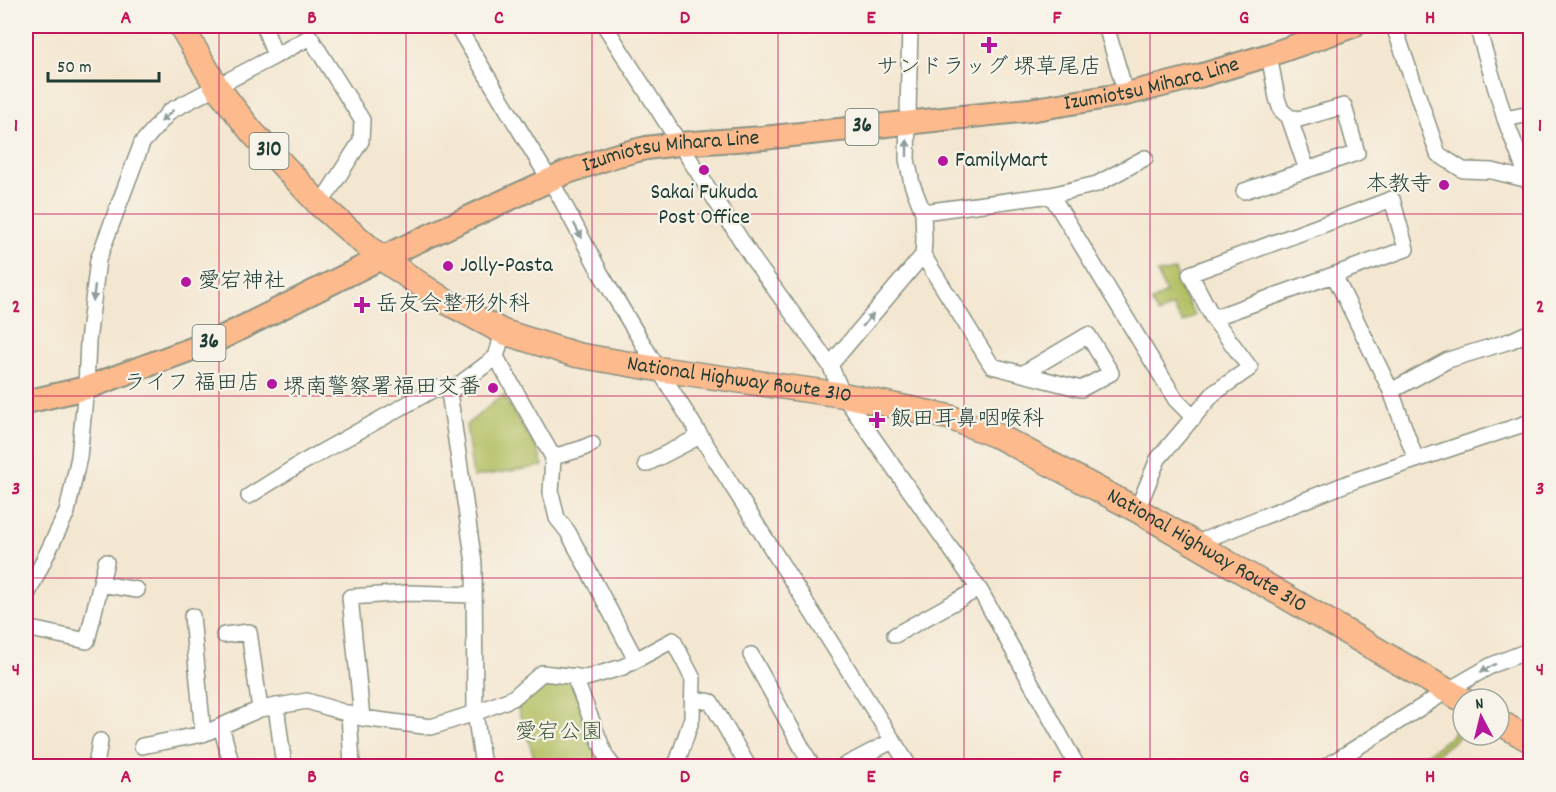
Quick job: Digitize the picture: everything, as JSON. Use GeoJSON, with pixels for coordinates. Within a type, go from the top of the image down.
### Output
{"type":"FeatureCollection","features":[{"type":"Feature","properties":{"kind":"highway","name":"National Highway Route 310"},"geometry":{"type":"LineString","coordinates":[[181,26],[217,87],[251,131],[320,205],[381,258],[445,301],[503,332],[577,355],[655,364],[843,395],[949,417],[1000,437],[1137,510],[1451,693]]}},
{"type":"Feature","properties":{"kind":"highway"},"geometry":{"type":"LineString","coordinates":[[1511,729],[1530,740]]}},
{"type":"Feature","properties":{"kind":"main road","name":"Izumiotsu Mihara Line"},"geometry":{"type":"LineString","coordinates":[[26,402],[86,388],[219,339],[381,258],[565,173],[614,156],[646,148],[679,144],[763,138],[1029,110],[1126,94],[1199,76],[1269,55],[1343,27]]}},
{"type":"Feature","properties":{"kind":"street"},"geometry":{"type":"LineString","coordinates":[[264,26],[275,56]]}},
{"type":"Feature","properties":{"kind":"street"},"geometry":{"type":"LineString","coordinates":[[458,26],[560,197],[601,274],[655,364],[909,766]]}},
{"type":"Feature","properties":{"kind":"street"},"geometry":{"type":"LineString","coordinates":[[604,26],[753,259],[830,365],[843,395],[978,589],[1077,766]]}},
{"type":"Feature","properties":{"kind":"street"},"geometry":{"type":"LineString","coordinates":[[830,365],[922,255],[923,212],[912,184],[907,159],[910,26]]}},
{"type":"Feature","properties":{"kind":"street"},"geometry":{"type":"LineString","coordinates":[[1106,26],[1126,94]]}},
{"type":"Feature","properties":{"kind":"street"},"geometry":{"type":"LineString","coordinates":[[1394,26],[1438,154],[1463,170],[1492,171],[1529,182]]}},
{"type":"Feature","properties":{"kind":"street"},"geometry":{"type":"LineString","coordinates":[[1477,26],[1504,119],[1529,182]]}},
{"type":"Feature","properties":{"kind":"street"},"geometry":{"type":"LineString","coordinates":[[26,597],[67,512],[79,457],[88,341],[98,260],[142,142],[170,111],[310,37],[362,120],[361,141],[320,205]]}},
{"type":"Feature","properties":{"kind":"street"},"geometry":{"type":"LineString","coordinates":[[1269,55],[1277,98],[1281,110],[1288,117],[1307,170]]}},
{"type":"Feature","properties":{"kind":"street"},"geometry":{"type":"LineString","coordinates":[[1244,191],[1357,153],[1344,106],[1299,119],[1288,117]]}},
{"type":"Feature","properties":{"kind":"street"},"geometry":{"type":"LineString","coordinates":[[1504,119],[1530,114]]}},
{"type":"Feature","properties":{"kind":"street"},"geometry":{"type":"LineString","coordinates":[[923,212],[1051,195],[1097,184],[1145,158]]}},
{"type":"Feature","properties":{"kind":"street"},"geometry":{"type":"LineString","coordinates":[[1051,195],[1176,400],[1194,418]]}},
{"type":"Feature","properties":{"kind":"street"},"geometry":{"type":"LineString","coordinates":[[1137,510],[1158,459],[1214,393],[1250,368],[1214,318],[1190,274],[1392,199],[1406,249],[1214,318]]}},
{"type":"Feature","properties":{"kind":"street"},"geometry":{"type":"LineString","coordinates":[[922,255],[992,366],[1022,374],[1082,389],[1111,373],[1088,335],[1022,374]]}},
{"type":"Feature","properties":{"kind":"street"},"geometry":{"type":"LineString","coordinates":[[1334,275],[1390,391],[1416,460]]}},
{"type":"Feature","properties":{"kind":"street"},"geometry":{"type":"LineString","coordinates":[[449,392],[496,357],[503,332]]}},
{"type":"Feature","properties":{"kind":"street"},"geometry":{"type":"LineString","coordinates":[[1390,391],[1448,360],[1510,341],[1530,332]]}},
{"type":"Feature","properties":{"kind":"street"},"geometry":{"type":"LineString","coordinates":[[496,357],[553,457],[551,493],[557,518],[568,532],[636,660]]}},
{"type":"Feature","properties":{"kind":"street"},"geometry":{"type":"LineString","coordinates":[[249,496],[300,464],[436,388],[449,392]]}},
{"type":"Feature","properties":{"kind":"street"},"geometry":{"type":"LineString","coordinates":[[449,392],[474,563],[475,713],[483,766]]}},
{"type":"Feature","properties":{"kind":"street"},"geometry":{"type":"LineString","coordinates":[[1194,544],[1356,480],[1530,422]]}},
{"type":"Feature","properties":{"kind":"street"},"geometry":{"type":"LineString","coordinates":[[646,464],[700,436]]}},
{"type":"Feature","properties":{"kind":"street"},"geometry":{"type":"LineString","coordinates":[[553,457],[592,444]]}},
{"type":"Feature","properties":{"kind":"street"},"geometry":{"type":"LineString","coordinates":[[26,628],[87,641],[106,562]]}},
{"type":"Feature","properties":{"kind":"street"},"geometry":{"type":"LineString","coordinates":[[101,584],[137,590]]}},
{"type":"Feature","properties":{"kind":"street"},"geometry":{"type":"LineString","coordinates":[[895,635],[978,589]]}},
{"type":"Feature","properties":{"kind":"street"},"geometry":{"type":"LineString","coordinates":[[352,766],[356,716],[350,597],[408,593],[474,595]]}},
{"type":"Feature","properties":{"kind":"street"},"geometry":{"type":"LineString","coordinates":[[192,616],[203,734]]}},
{"type":"Feature","properties":{"kind":"street"},"geometry":{"type":"LineString","coordinates":[[224,635],[249,632],[260,709]]}},
{"type":"Feature","properties":{"kind":"street"},"geometry":{"type":"LineString","coordinates":[[142,746],[203,734],[260,709],[308,701],[356,716],[430,727],[513,698],[542,673],[586,678],[623,667],[673,640],[693,679],[692,718],[674,766]]}},
{"type":"Feature","properties":{"kind":"street"},"geometry":{"type":"LineString","coordinates":[[1465,687],[1492,665],[1530,650]]}},
{"type":"Feature","properties":{"kind":"street"},"geometry":{"type":"LineString","coordinates":[[751,655],[812,766]]}},
{"type":"Feature","properties":{"kind":"street"},"geometry":{"type":"LineString","coordinates":[[574,676],[606,757],[613,766]]}},
{"type":"Feature","properties":{"kind":"street"},"geometry":{"type":"LineString","coordinates":[[1327,766],[1451,697]]}},
{"type":"Feature","properties":{"kind":"street"},"geometry":{"type":"LineString","coordinates":[[693,699],[711,702],[747,766]]}},
{"type":"Feature","properties":{"kind":"street"},"geometry":{"type":"LineString","coordinates":[[276,706],[284,766]]}},
{"type":"Feature","properties":{"kind":"street"},"geometry":{"type":"LineString","coordinates":[[221,726],[232,766]]}},
{"type":"Feature","properties":{"kind":"street"},"geometry":{"type":"LineString","coordinates":[[96,766],[100,741]]}},
{"type":"Feature","properties":{"kind":"street"},"geometry":{"type":"LineString","coordinates":[[844,766],[892,741]]}},
{"type":"Feature","properties":{"kind":"green space"},"geometry":{"type":"Polygon","coordinates":[[[1175,270],[1183,295],[1195,315],[1183,323],[1172,306],[1158,314],[1151,302],[1166,293],[1157,273],[1175,270]]]}},
{"type":"Feature","properties":{"kind":"green space"},"geometry":{"type":"Polygon","coordinates":[[[503,395],[538,451],[543,466],[473,477],[466,425],[503,395]]]}},
{"type":"Feature","properties":{"kind":"green space","name":"愛宕公園"},"geometry":{"type":"Polygon","coordinates":[[[543,680],[573,682],[610,766],[537,766],[516,703],[532,693],[543,680]]]}},
{"type":"Feature","properties":{"kind":"green space"},"geometry":{"type":"Polygon","coordinates":[[[1451,736],[1451,743],[1422,766],[1411,766],[1451,736]]]}},
{"type":"Feature","properties":{"kind":"place","name":"サンドラッグ 堺草尾店"},"geometry":{"type":"Point","coordinates":[989,45]}},
{"type":"Feature","properties":{"kind":"place","name":"FamilyMart"},"geometry":{"type":"Point","coordinates":[943,161]}},
{"type":"Feature","properties":{"kind":"place","name":"Sakai Fukuda Post Office"},"geometry":{"type":"Point","coordinates":[704,170]}},
{"type":"Feature","properties":{"kind":"place","name":"本教寺"},"geometry":{"type":"Point","coordinates":[1444,185]}},
{"type":"Feature","properties":{"kind":"place","name":"Jolly-Pasta"},"geometry":{"type":"Point","coordinates":[448,266]}},
{"type":"Feature","properties":{"kind":"place","name":"愛宕神社"},"geometry":{"type":"Point","coordinates":[186,282]}},
{"type":"Feature","properties":{"kind":"place","name":"岳友会整形外科"},"geometry":{"type":"Point","coordinates":[362,305]}},
{"type":"Feature","properties":{"kind":"place","name":"ライフ 福田店"},"geometry":{"type":"Point","coordinates":[272,384]}},
{"type":"Feature","properties":{"kind":"place","name":"堺南警察署福田交番"},"geometry":{"type":"Point","coordinates":[493,388]}},
{"type":"Feature","properties":{"kind":"place","name":"飯田耳鼻咽喉科"},"geometry":{"type":"Point","coordinates":[877,420]}}]}
